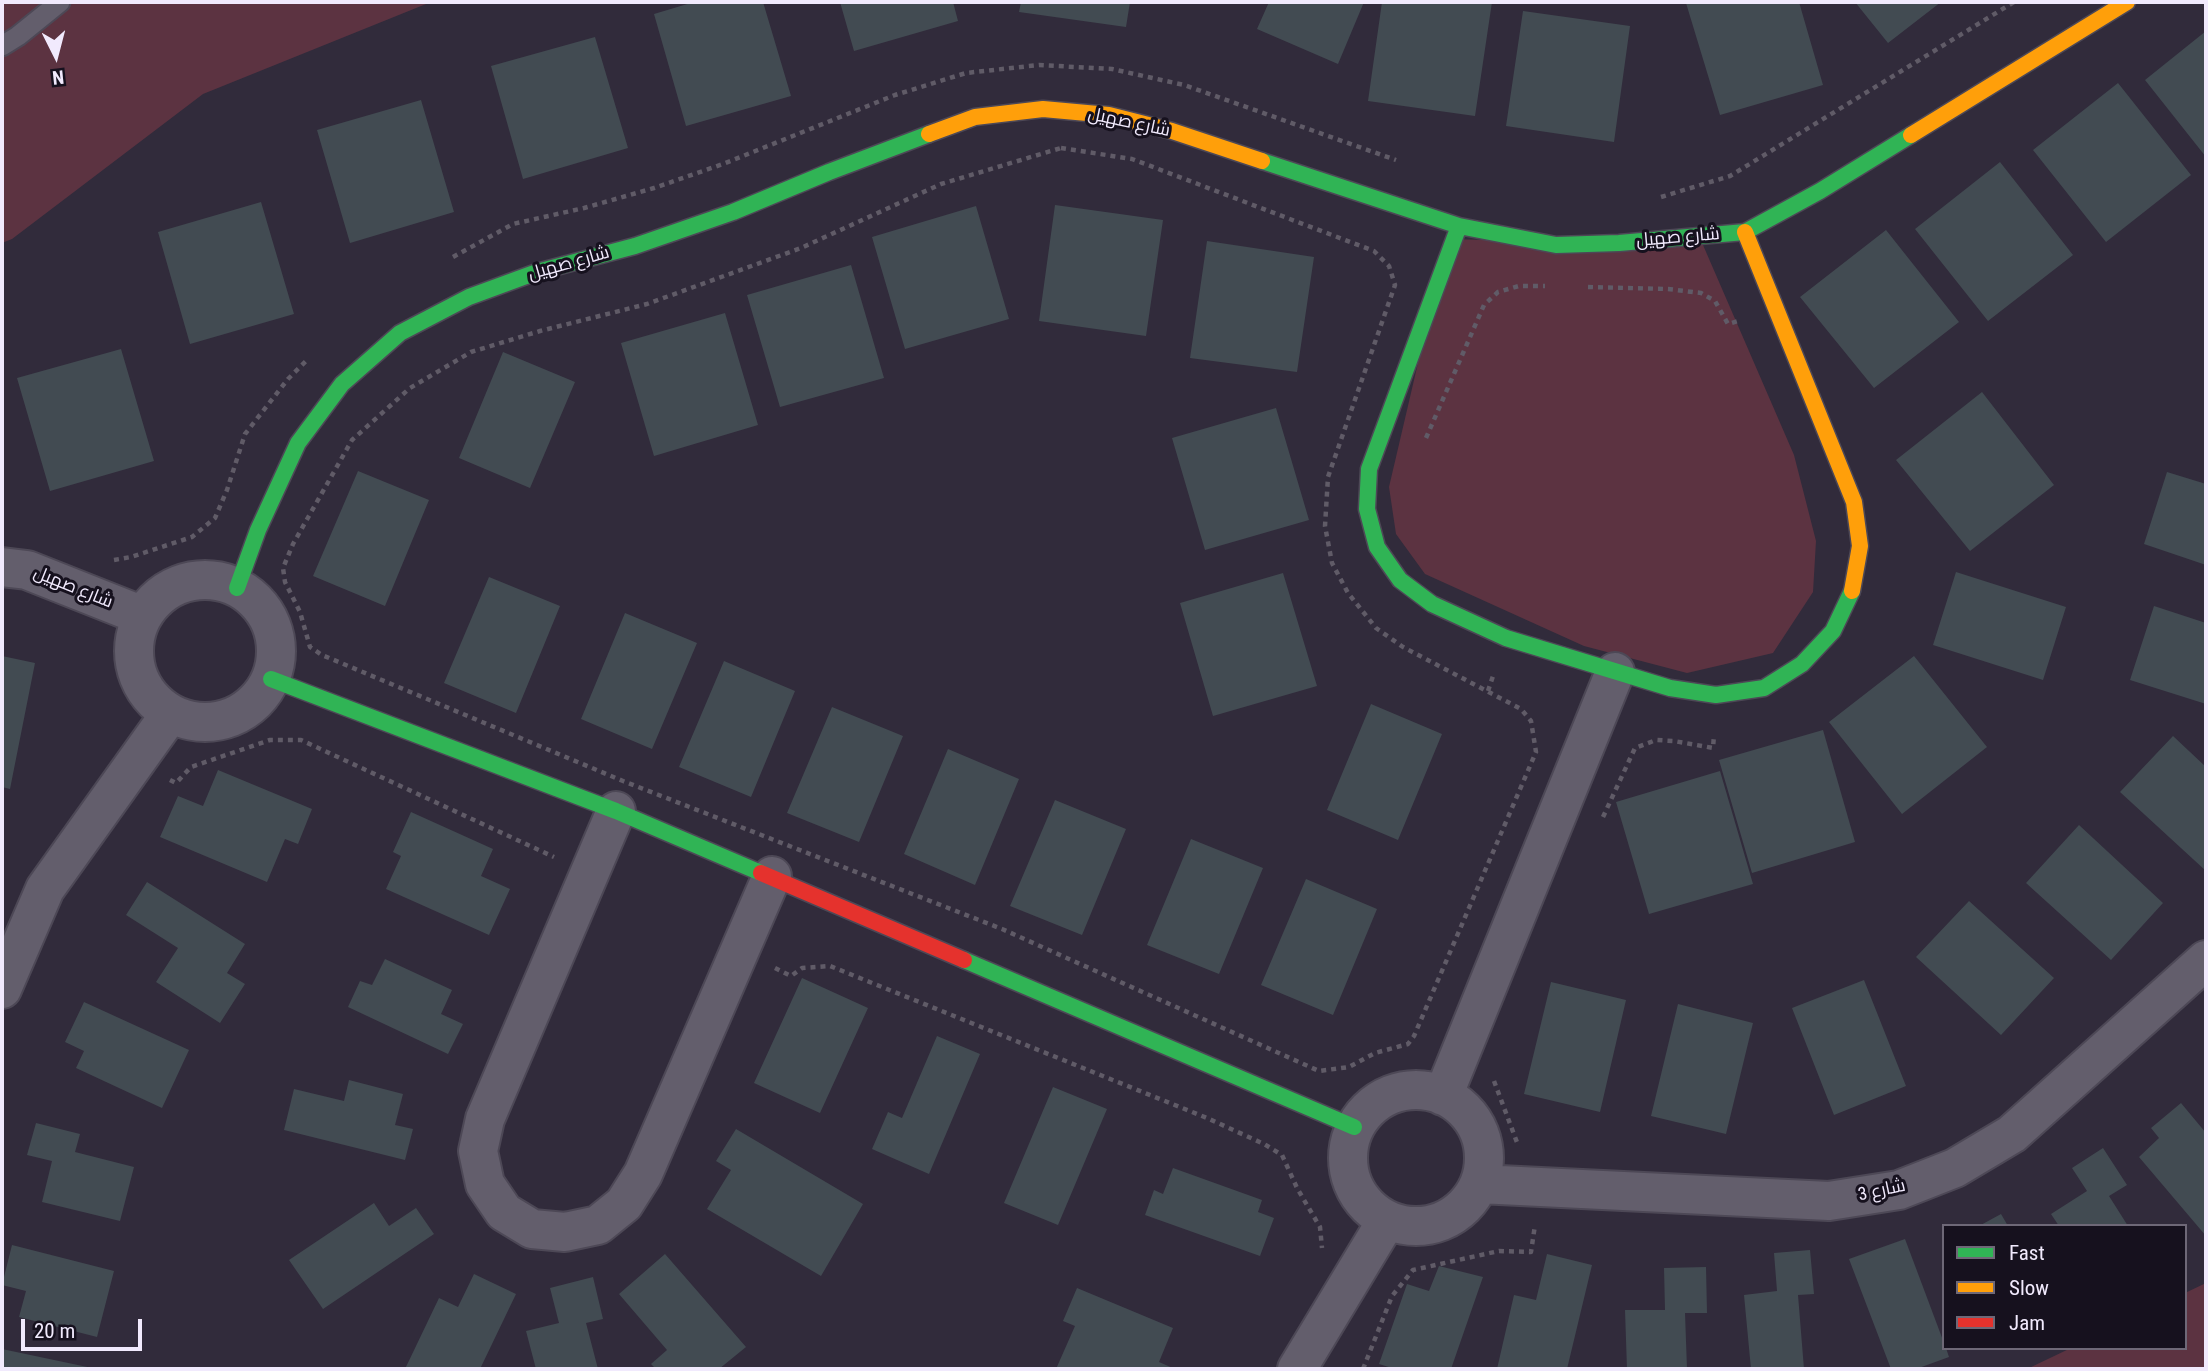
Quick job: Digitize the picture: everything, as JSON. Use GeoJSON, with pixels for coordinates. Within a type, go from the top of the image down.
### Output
{"type":"FeatureCollection","features":[{"type":"Feature","properties":{"kind":"street","name":"شارع صهيل"},"geometry":{"type":"LineString","coordinates":[[237,588],[258,530],[298,443],[342,384],[400,333],[469,297],[537,272],[635,246],[733,212],[829,172],[975,117],[1043,109],[1109,115],[1172,131],[1459,226],[1556,245],[1619,243],[1745,232],[1820,191],[2127,2]]}},
{"type":"Feature","properties":{"kind":"street"},"geometry":{"type":"LineString","coordinates":[[1459,226],[1370,469],[1367,509],[1377,547],[1400,580],[1432,604],[1506,638],[1670,688],[1716,695],[1764,688],[1802,664],[1833,631],[1853,590],[1860,546],[1854,502],[1745,232]]}},
{"type":"Feature","properties":{"kind":"street","name":"شارع صهيل"},"geometry":{"type":"LineString","coordinates":[[2,567],[27,570],[143,616]]}},
{"type":"Feature","properties":{"kind":"street"},"geometry":{"type":"LineString","coordinates":[[195,581],[217,581],[237,588],[255,600],[268,617],[275,637],[276,658],[271,679],[258,699],[239,714],[217,721],[193,721],[170,714],[153,700],[140,681],[134,660],[135,637],[143,616],[156,599],[174,587],[195,581]]}},
{"type":"Feature","properties":{"kind":"street"},"geometry":{"type":"LineString","coordinates":[[1443,1096],[1615,672]]}},
{"type":"Feature","properties":{"kind":"street"},"geometry":{"type":"LineString","coordinates":[[271,679],[615,811],[1354,1127]]}},
{"type":"Feature","properties":{"kind":"street"},"geometry":{"type":"LineString","coordinates":[[2,989],[45,889],[170,714]]}},
{"type":"Feature","properties":{"kind":"street"},"geometry":{"type":"LineString","coordinates":[[615,811],[485,1119],[478,1151],[485,1184],[504,1212],[532,1229],[565,1232],[598,1225],[624,1204],[643,1174],[772,876]]}},
{"type":"Feature","properties":{"kind":"street","name":"3 شارع"},"geometry":{"type":"LineString","coordinates":[[1479,1184],[1829,1200],[1899,1190],[1955,1168],[2012,1134],[2206,960]]}},
{"type":"Feature","properties":{"kind":"street"},"geometry":{"type":"LineString","coordinates":[[1423,1090],[1443,1096],[1460,1107],[1474,1122],[1482,1142],[1484,1163],[1479,1184],[1468,1202],[1451,1217],[1431,1225],[1408,1226],[1387,1220],[1369,1208],[1356,1191],[1348,1170],[1348,1149],[1354,1127],[1367,1110],[1383,1098],[1402,1091],[1423,1090]]}},
{"type":"Feature","properties":{"kind":"street"},"geometry":{"type":"LineString","coordinates":[[1297,1369],[1387,1220]]}},
{"type":"Feature","properties":{"kind":"lane"},"geometry":{"type":"LineString","coordinates":[[2,46],[60,2]]}},
{"type":"Feature","properties":{"kind":"path"},"geometry":{"type":"LineString","coordinates":[[1650,198],[1662,197],[1730,176],[2014,2]]}},
{"type":"Feature","properties":{"kind":"path"},"geometry":{"type":"LineString","coordinates":[[451,258],[513,224],[654,188],[723,164],[895,95],[966,73],[1039,65],[1112,69],[1184,85],[1399,161]]}},
{"type":"Feature","properties":{"kind":"path"},"geometry":{"type":"LineString","coordinates":[[1062,148],[1132,159],[1374,251],[1389,266],[1395,285],[1328,477],[1325,526],[1332,563],[1348,593],[1376,628],[1404,647],[1488,691],[1521,709],[1531,721],[1536,752],[1414,1035],[1408,1044],[1375,1053],[1349,1066],[1318,1071],[1002,929],[623,781],[322,655],[310,646],[300,612],[285,582],[283,568],[293,544],[352,440],[410,388],[471,352],[540,331],[647,304],[801,248],[941,184],[1062,148]]}},
{"type":"Feature","properties":{"kind":"path"},"geometry":{"type":"LineString","coordinates":[[1425,442],[1484,304],[1498,292],[1520,286],[1548,286]]}},
{"type":"Feature","properties":{"kind":"path"},"geometry":{"type":"LineString","coordinates":[[1575,287],[1668,289],[1701,293],[1715,301],[1728,324],[1775,308]]}},
{"type":"Feature","properties":{"kind":"path"},"geometry":{"type":"LineString","coordinates":[[108,561],[131,557],[192,537],[215,518],[245,434],[307,359]]}},
{"type":"Feature","properties":{"kind":"path"},"geometry":{"type":"LineString","coordinates":[[1488,691],[1506,638]]}},
{"type":"Feature","properties":{"kind":"path"},"geometry":{"type":"LineString","coordinates":[[1600,823],[1635,748],[1656,740],[1713,748],[1716,695]]}},
{"type":"Feature","properties":{"kind":"path"},"geometry":{"type":"LineString","coordinates":[[134,765],[176,783],[191,767],[211,760],[270,740],[301,740],[589,873]]}},
{"type":"Feature","properties":{"kind":"path"},"geometry":{"type":"LineString","coordinates":[[740,949],[790,976],[802,968],[830,965],[1265,1144],[1282,1155],[1297,1188],[1320,1227],[1322,1251],[1405,1280]]}},
{"type":"Feature","properties":{"kind":"path"},"geometry":{"type":"LineString","coordinates":[[1363,1369],[1392,1296],[1413,1270],[1499,1251],[1531,1252],[1541,1186],[1540,1171],[1522,1156],[1490,1072]]}},
{"type":"Feature","properties":{"kind":"shaded area"},"geometry":{"type":"Polygon","coordinates":[[[2,2],[431,2],[203,94],[12,239],[2,243],[2,2]]]}},
{"type":"Feature","properties":{"kind":"shaded area"},"geometry":{"type":"Polygon","coordinates":[[[1447,239],[1703,245],[1794,455],[1816,541],[1813,592],[1773,653],[1687,673],[1584,646],[1425,574],[1396,534],[1389,487],[1447,239]]]}},
{"type":"Feature","properties":{"kind":"shaded area"},"geometry":{"type":"Polygon","coordinates":[[[2206,1283],[2206,1369],[2027,1369],[2067,1350],[2187,1350],[2187,1292],[2206,1283]]]}},
{"type":"Feature","properties":{"kind":"building"},"geometry":{"type":"Polygon","coordinates":[[[694,2],[763,2],[791,96],[686,126],[654,14],[694,2]]]}},
{"type":"Feature","properties":{"kind":"building"},"geometry":{"type":"Polygon","coordinates":[[[840,2],[953,2],[958,21],[854,51],[840,2]]]}},
{"type":"Feature","properties":{"kind":"building"},"geometry":{"type":"Polygon","coordinates":[[[1021,2],[1130,2],[1126,27],[1019,12],[1021,2]]]}},
{"type":"Feature","properties":{"kind":"building"},"geometry":{"type":"Polygon","coordinates":[[[1269,2],[1364,2],[1338,64],[1257,29],[1269,2]]]}},
{"type":"Feature","properties":{"kind":"building"},"geometry":{"type":"Polygon","coordinates":[[[1382,2],[1492,2],[1475,116],[1368,101],[1382,2]]]}},
{"type":"Feature","properties":{"kind":"building"},"geometry":{"type":"Polygon","coordinates":[[[1799,2],[1823,85],[1720,115],[1686,3],[1799,2]]]}},
{"type":"Feature","properties":{"kind":"building"},"geometry":{"type":"Polygon","coordinates":[[[1855,2],[1941,2],[1888,43],[1855,2]]]}},
{"type":"Feature","properties":{"kind":"building"},"geometry":{"type":"Polygon","coordinates":[[[1523,11],[1630,26],[1614,142],[1506,126],[1523,11]]]}},
{"type":"Feature","properties":{"kind":"building"},"geometry":{"type":"Polygon","coordinates":[[[2206,31],[2206,157],[2145,80],[2206,31]]]}},
{"type":"Feature","properties":{"kind":"building"},"geometry":{"type":"Polygon","coordinates":[[[595,37],[628,148],[523,179],[491,66],[595,37]]]}},
{"type":"Feature","properties":{"kind":"building"},"geometry":{"type":"Polygon","coordinates":[[[2118,83],[2191,175],[2106,242],[2033,150],[2118,83]]]}},
{"type":"Feature","properties":{"kind":"building"},"geometry":{"type":"Polygon","coordinates":[[[421,100],[454,212],[350,243],[317,130],[421,100]]]}},
{"type":"Feature","properties":{"kind":"building"},"geometry":{"type":"Polygon","coordinates":[[[2000,162],[2073,255],[1988,321],[1915,229],[2000,162]]]}},
{"type":"Feature","properties":{"kind":"building"},"geometry":{"type":"Polygon","coordinates":[[[261,202],[294,314],[190,344],[158,232],[261,202]]]}},
{"type":"Feature","properties":{"kind":"building"},"geometry":{"type":"Polygon","coordinates":[[[1055,205],[1163,220],[1146,336],[1039,321],[1055,205]]]}},
{"type":"Feature","properties":{"kind":"building"},"geometry":{"type":"Polygon","coordinates":[[[976,206],[1009,319],[905,349],[872,237],[976,206]]]}},
{"type":"Feature","properties":{"kind":"building"},"geometry":{"type":"Polygon","coordinates":[[[1886,230],[1959,322],[1874,388],[1800,297],[1886,230]]]}},
{"type":"Feature","properties":{"kind":"building"},"geometry":{"type":"Polygon","coordinates":[[[1207,241],[1314,257],[1297,372],[1190,358],[1207,241]]]}},
{"type":"Feature","properties":{"kind":"building"},"geometry":{"type":"Polygon","coordinates":[[[851,265],[884,378],[780,407],[747,295],[851,265]]]}},
{"type":"Feature","properties":{"kind":"building"},"geometry":{"type":"Polygon","coordinates":[[[725,313],[758,425],[654,456],[621,343],[725,313]]]}},
{"type":"Feature","properties":{"kind":"building"},"geometry":{"type":"Polygon","coordinates":[[[121,349],[154,461],[50,491],[17,378],[121,349]]]}},
{"type":"Feature","properties":{"kind":"building"},"geometry":{"type":"Polygon","coordinates":[[[503,352],[575,382],[530,488],[459,458],[503,352]]]}},
{"type":"Feature","properties":{"kind":"building"},"geometry":{"type":"Polygon","coordinates":[[[1982,392],[2054,485],[1970,551],[1896,460],[1982,392]]]}},
{"type":"Feature","properties":{"kind":"building"},"geometry":{"type":"Polygon","coordinates":[[[1276,408],[1309,520],[1205,550],[1172,438],[1276,408]]]}},
{"type":"Feature","properties":{"kind":"building"},"geometry":{"type":"Polygon","coordinates":[[[358,471],[429,500],[385,606],[313,576],[358,471]]]}},
{"type":"Feature","properties":{"kind":"building"},"geometry":{"type":"Polygon","coordinates":[[[2167,472],[2206,484],[2206,565],[2144,544],[2167,472]]]}},
{"type":"Feature","properties":{"kind":"building"},"geometry":{"type":"Polygon","coordinates":[[[1956,572],[2066,607],[2043,680],[1933,645],[1956,572]]]}},
{"type":"Feature","properties":{"kind":"building"},"geometry":{"type":"Polygon","coordinates":[[[1283,573],[1317,686],[1213,716],[1180,603],[1283,573]]]}},
{"type":"Feature","properties":{"kind":"building"},"geometry":{"type":"Polygon","coordinates":[[[489,577],[560,606],[516,713],[444,683],[489,577]]]}},
{"type":"Feature","properties":{"kind":"building"},"geometry":{"type":"Polygon","coordinates":[[[2154,606],[2206,623],[2206,704],[2130,680],[2154,606]]]}},
{"type":"Feature","properties":{"kind":"building"},"geometry":{"type":"Polygon","coordinates":[[[625,613],[697,643],[652,749],[581,719],[625,613]]]}},
{"type":"Feature","properties":{"kind":"building"},"geometry":{"type":"Polygon","coordinates":[[[2,656],[35,663],[10,789],[2,787],[2,656]]]}},
{"type":"Feature","properties":{"kind":"building"},"geometry":{"type":"Polygon","coordinates":[[[1914,656],[1987,747],[1902,814],[1829,722],[1914,656]]]}},
{"type":"Feature","properties":{"kind":"building"},"geometry":{"type":"Polygon","coordinates":[[[724,661],[795,691],[751,797],[679,767],[724,661]]]}},
{"type":"Feature","properties":{"kind":"building"},"geometry":{"type":"Polygon","coordinates":[[[1371,704],[1442,734],[1398,840],[1327,810],[1371,704]]]}},
{"type":"Feature","properties":{"kind":"building"},"geometry":{"type":"Polygon","coordinates":[[[832,707],[903,736],[859,842],[787,813],[832,707]]]}},
{"type":"Feature","properties":{"kind":"building"},"geometry":{"type":"Polygon","coordinates":[[[1823,730],[1855,842],[1752,873],[1719,760],[1823,730]]]}},
{"type":"Feature","properties":{"kind":"building"},"geometry":{"type":"Polygon","coordinates":[[[2173,736],[2206,767],[2206,871],[2120,792],[2173,736]]]}},
{"type":"Feature","properties":{"kind":"building"},"geometry":{"type":"Polygon","coordinates":[[[948,749],[1019,779],[975,885],[904,854],[948,749]]]}},
{"type":"Feature","properties":{"kind":"building"},"geometry":{"type":"Polygon","coordinates":[[[218,770],[312,809],[298,844],[285,839],[267,882],[160,837],[178,796],[203,806],[218,770]]]}},
{"type":"Feature","properties":{"kind":"building"},"geometry":{"type":"Polygon","coordinates":[[[1720,771],[1753,884],[1649,914],[1616,802],[1720,771]]]}},
{"type":"Feature","properties":{"kind":"building"},"geometry":{"type":"Polygon","coordinates":[[[1055,800],[1126,829],[1082,935],[1010,906],[1055,800]]]}},
{"type":"Feature","properties":{"kind":"building"},"geometry":{"type":"Polygon","coordinates":[[[411,812],[493,849],[481,876],[510,889],[489,935],[386,889],[401,856],[393,852],[411,812]]]}},
{"type":"Feature","properties":{"kind":"building"},"geometry":{"type":"Polygon","coordinates":[[[2079,825],[2163,903],[2111,960],[2026,883],[2079,825]]]}},
{"type":"Feature","properties":{"kind":"building"},"geometry":{"type":"Polygon","coordinates":[[[1191,839],[1263,868],[1219,974],[1147,945],[1191,839]]]}},
{"type":"Feature","properties":{"kind":"building"},"geometry":{"type":"Polygon","coordinates":[[[1306,879],[1377,909],[1333,1015],[1261,985],[1306,879]]]}},
{"type":"Feature","properties":{"kind":"building"},"geometry":{"type":"Polygon","coordinates":[[[147,882],[245,944],[227,973],[245,984],[220,1023],[156,982],[178,948],[126,915],[147,882]]]}},
{"type":"Feature","properties":{"kind":"building"},"geometry":{"type":"Polygon","coordinates":[[[1969,901],[2054,978],[2001,1035],[1916,957],[1969,901]]]}},
{"type":"Feature","properties":{"kind":"building"},"geometry":{"type":"Polygon","coordinates":[[[385,959],[452,990],[441,1014],[463,1024],[448,1054],[348,1007],[360,981],[372,985],[385,959]]]}},
{"type":"Feature","properties":{"kind":"building"},"geometry":{"type":"Polygon","coordinates":[[[802,978],[868,1008],[820,1113],[754,1083],[802,978]]]}},
{"type":"Feature","properties":{"kind":"building"},"geometry":{"type":"Polygon","coordinates":[[[1864,980],[1906,1086],[1834,1115],[1792,1008],[1864,980]]]}},
{"type":"Feature","properties":{"kind":"building"},"geometry":{"type":"Polygon","coordinates":[[[1551,982],[1626,1000],[1600,1112],[1524,1094],[1551,982]]]}},
{"type":"Feature","properties":{"kind":"building"},"geometry":{"type":"Polygon","coordinates":[[[84,1002],[189,1050],[162,1108],[76,1068],[84,1051],[65,1042],[84,1002]]]}},
{"type":"Feature","properties":{"kind":"building"},"geometry":{"type":"Polygon","coordinates":[[[1678,1004],[1753,1023],[1726,1134],[1651,1116],[1678,1004]]]}},
{"type":"Feature","properties":{"kind":"building"},"geometry":{"type":"Polygon","coordinates":[[[937,1036],[980,1054],[929,1174],[872,1149],[888,1112],[902,1118],[937,1036]]]}},
{"type":"Feature","properties":{"kind":"building"},"geometry":{"type":"Polygon","coordinates":[[[349,1080],[403,1094],[395,1125],[413,1129],[405,1160],[284,1130],[294,1089],[344,1101],[349,1080]]]}},
{"type":"Feature","properties":{"kind":"building"},"geometry":{"type":"Polygon","coordinates":[[[1053,1087],[1107,1109],[1058,1225],[1004,1203],[1053,1087]]]}},
{"type":"Feature","properties":{"kind":"building"},"geometry":{"type":"Polygon","coordinates":[[[2181,1103],[2206,1133],[2206,1236],[2139,1157],[2159,1138],[2151,1128],[2181,1103]]]}},
{"type":"Feature","properties":{"kind":"building"},"geometry":{"type":"Polygon","coordinates":[[[36,1123],[80,1134],[75,1152],[134,1167],[120,1221],[42,1202],[52,1161],[27,1155],[36,1123]]]}},
{"type":"Feature","properties":{"kind":"building"},"geometry":{"type":"Polygon","coordinates":[[[736,1129],[863,1204],[821,1276],[707,1209],[731,1170],[716,1161],[736,1129]]]}},
{"type":"Feature","properties":{"kind":"building"},"geometry":{"type":"Polygon","coordinates":[[[2103,1148],[2127,1185],[2109,1196],[2127,1224],[2058,1224],[2051,1214],[2087,1191],[2072,1168],[2103,1148]]]}},
{"type":"Feature","properties":{"kind":"building"},"geometry":{"type":"Polygon","coordinates":[[[1173,1168],[1262,1200],[1258,1212],[1274,1218],[1260,1256],[1145,1215],[1154,1190],[1163,1194],[1173,1168]]]}},
{"type":"Feature","properties":{"kind":"building"},"geometry":{"type":"Polygon","coordinates":[[[374,1203],[389,1226],[416,1208],[434,1234],[323,1309],[289,1260],[374,1203]]]}},
{"type":"Feature","properties":{"kind":"building"},"geometry":{"type":"Polygon","coordinates":[[[2001,1214],[2007,1224],[1983,1224],[2001,1214]]]}},
{"type":"Feature","properties":{"kind":"building"},"geometry":{"type":"Polygon","coordinates":[[[1905,1239],[1942,1338],[1942,1350],[1947,1350],[1949,1357],[1916,1369],[1891,1369],[1849,1259],[1905,1239]]]}},
{"type":"Feature","properties":{"kind":"building"},"geometry":{"type":"Polygon","coordinates":[[[12,1245],[114,1271],[97,1337],[19,1317],[26,1291],[2,1285],[12,1245]]]}},
{"type":"Feature","properties":{"kind":"building"},"geometry":{"type":"Polygon","coordinates":[[[1810,1250],[1814,1294],[1798,1295],[1804,1369],[1751,1369],[1744,1295],[1777,1291],[1774,1253],[1810,1250]]]}},
{"type":"Feature","properties":{"kind":"building"},"geometry":{"type":"Polygon","coordinates":[[[665,1254],[746,1347],[719,1369],[656,1369],[651,1364],[667,1350],[619,1294],[665,1254]]]}},
{"type":"Feature","properties":{"kind":"building"},"geometry":{"type":"Polygon","coordinates":[[[1547,1254],[1592,1265],[1567,1369],[1497,1369],[1514,1295],[1536,1300],[1547,1254]]]}},
{"type":"Feature","properties":{"kind":"building"},"geometry":{"type":"Polygon","coordinates":[[[1439,1266],[1483,1277],[1451,1369],[1395,1369],[1379,1364],[1407,1284],[1429,1291],[1439,1266]]]}},
{"type":"Feature","properties":{"kind":"building"},"geometry":{"type":"Polygon","coordinates":[[[1706,1267],[1707,1313],[1685,1313],[1687,1369],[1627,1369],[1625,1310],[1665,1310],[1664,1268],[1706,1267]]]}},
{"type":"Feature","properties":{"kind":"building"},"geometry":{"type":"Polygon","coordinates":[[[474,1274],[516,1294],[480,1369],[405,1369],[439,1298],[458,1307],[474,1274]]]}},
{"type":"Feature","properties":{"kind":"building"},"geometry":{"type":"Polygon","coordinates":[[[593,1277],[603,1319],[586,1323],[598,1369],[536,1369],[526,1331],[559,1323],[550,1288],[593,1277]]]}},
{"type":"Feature","properties":{"kind":"building"},"geometry":{"type":"Polygon","coordinates":[[[1077,1288],[1173,1328],[1159,1362],[1175,1369],[1056,1369],[1075,1326],[1063,1321],[1077,1288]]]}},
{"type":"Feature","properties":{"kind":"building"},"geometry":{"type":"Polygon","coordinates":[[[2,1349],[92,1368],[92,1369],[2,1369],[2,1349]]]}},
{"type":"Feature","properties":{"kind":"traffic: fast"},"geometry":{"type":"LineString","coordinates":[[237,588],[258,530],[298,443],[342,384],[400,333],[469,297],[537,272],[635,246],[733,212],[929,134]]}},
{"type":"Feature","properties":{"kind":"traffic: fast"},"geometry":{"type":"LineString","coordinates":[[1262,161],[1459,226],[1556,245],[1619,243],[1745,232],[1820,191],[1911,135]]}},
{"type":"Feature","properties":{"kind":"traffic: fast"},"geometry":{"type":"LineString","coordinates":[[1459,226],[1369,469],[1367,509],[1377,547],[1400,580],[1432,604],[1506,638],[1670,688],[1716,695],[1764,688],[1802,664],[1833,631],[1852,591]]}},
{"type":"Feature","properties":{"kind":"traffic: fast"},"geometry":{"type":"LineString","coordinates":[[271,679],[616,811],[761,873]]}},
{"type":"Feature","properties":{"kind":"traffic: fast"},"geometry":{"type":"LineString","coordinates":[[964,960],[1354,1127]]}},
{"type":"Feature","properties":{"kind":"traffic: slow"},"geometry":{"type":"LineString","coordinates":[[1911,135],[2127,2]]}},
{"type":"Feature","properties":{"kind":"traffic: slow"},"geometry":{"type":"LineString","coordinates":[[929,134],[975,117],[1043,109],[1109,115],[1172,131],[1262,161]]}},
{"type":"Feature","properties":{"kind":"traffic: slow"},"geometry":{"type":"LineString","coordinates":[[1745,232],[1854,502],[1860,546],[1852,591]]}},
{"type":"Feature","properties":{"kind":"traffic: jam"},"geometry":{"type":"LineString","coordinates":[[761,873],[964,960]]}}]}
